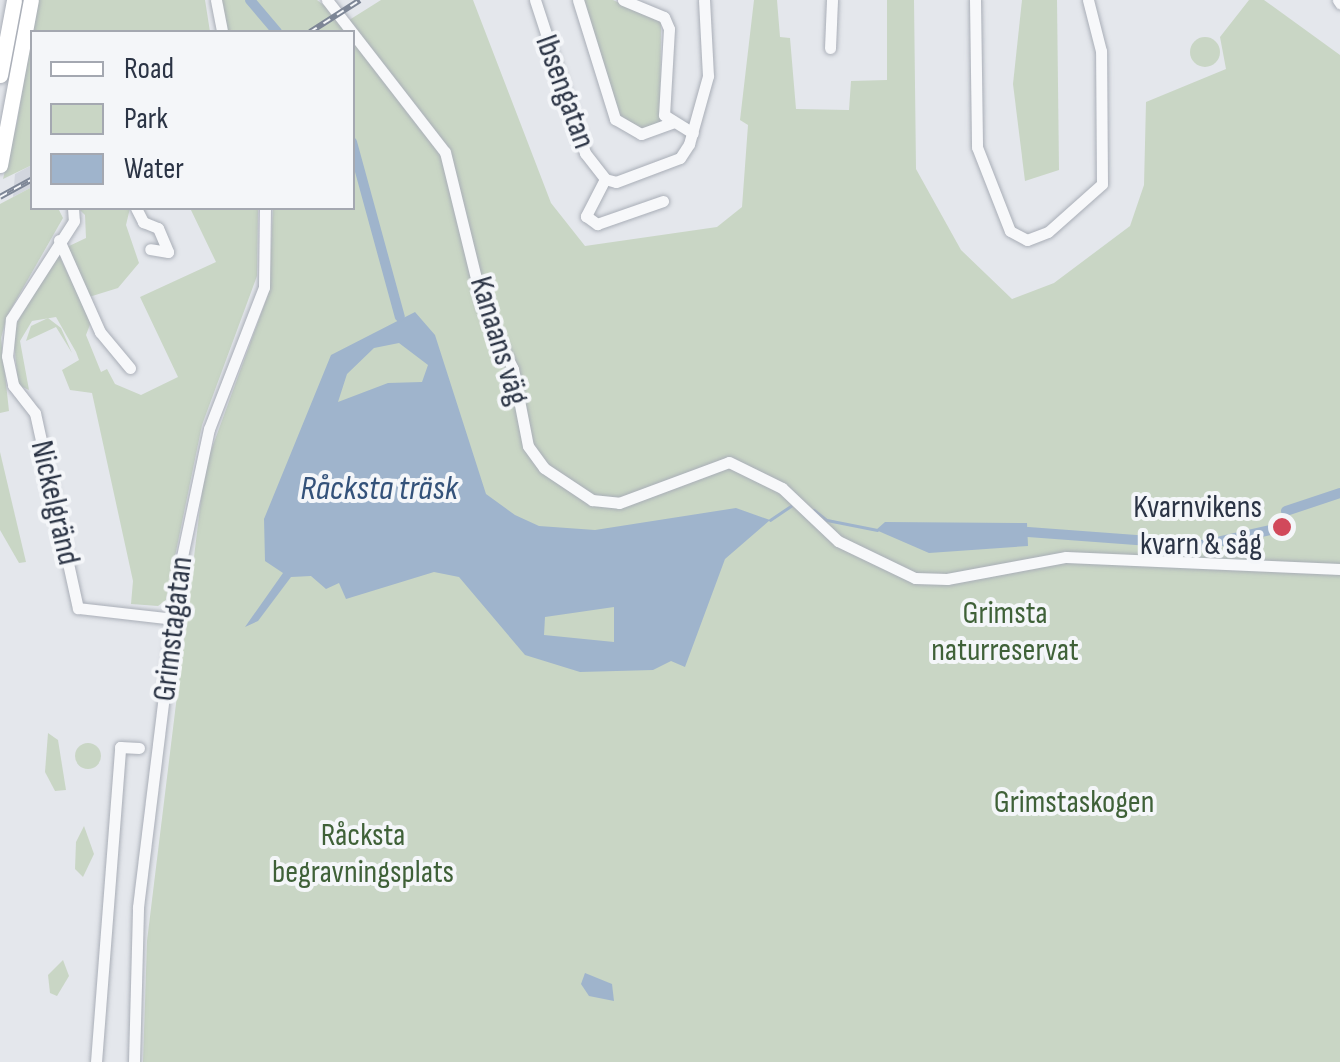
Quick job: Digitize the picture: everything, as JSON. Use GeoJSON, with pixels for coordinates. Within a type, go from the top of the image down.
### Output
{"type":"FeatureCollection","features":[{"type":"Feature","properties":{"kind":"main road"},"geometry":{"type":"LineString","coordinates":[[0,75],[14,0]]}},
{"type":"Feature","properties":{"kind":"main road"},"geometry":{"type":"LineString","coordinates":[[0,165],[31,0]]}},
{"type":"Feature","properties":{"kind":"street"},"geometry":{"type":"LineString","coordinates":[[216,0],[222,30]]}},
{"type":"Feature","properties":{"kind":"street","name":"Kanaans väg"},"geometry":{"type":"LineString","coordinates":[[327,0],[350,30]]}},
{"type":"Feature","properties":{"kind":"street","name":"Ibsengatan"},"geometry":{"type":"LineString","coordinates":[[535,0],[585,153],[605,179],[616,182],[680,158],[693,133],[672,123],[641,134],[615,119],[578,0]]}},
{"type":"Feature","properties":{"kind":"street"},"geometry":{"type":"LineString","coordinates":[[623,0],[664,16],[669,29],[664,115],[672,123]]}},
{"type":"Feature","properties":{"kind":"street"},"geometry":{"type":"LineString","coordinates":[[693,133],[708,76],[704,0]]}},
{"type":"Feature","properties":{"kind":"street"},"geometry":{"type":"LineString","coordinates":[[830,48],[832,0]]}},
{"type":"Feature","properties":{"kind":"street"},"geometry":{"type":"LineString","coordinates":[[975,0],[976,147],[1010,231],[1028,240],[1048,232],[1102,184],[1102,51],[1088,0]]}},
{"type":"Feature","properties":{"kind":"street","name":"Kanaans väg"},"geometry":{"type":"LineString","coordinates":[[355,36],[445,152],[483,307],[513,368],[536,461],[592,500],[619,503],[728,462],[753,468],[795,500],[838,541],[915,578],[947,579],[1066,557],[1340,569]]}},
{"type":"Feature","properties":{"kind":"street","name":"Ibsengatan"},"geometry":{"type":"LineString","coordinates":[[605,179],[586,216],[597,224],[663,201]]}},
{"type":"Feature","properties":{"kind":"street","name":"Nickelgränd"},"geometry":{"type":"LineString","coordinates":[[73,210],[74,221],[10,319],[7,356],[18,397],[34,413],[78,608],[175,619]]}},
{"type":"Feature","properties":{"kind":"street"},"geometry":{"type":"LineString","coordinates":[[137,210],[143,222],[158,228],[168,252],[150,249]]}},
{"type":"Feature","properties":{"kind":"street","name":"Grimstagatan"},"geometry":{"type":"LineString","coordinates":[[134,1062],[136,923],[192,496],[209,429],[264,287],[269,232],[264,210]]}},
{"type":"Feature","properties":{"kind":"street"},"geometry":{"type":"LineString","coordinates":[[60,240],[100,332],[130,368]]}},
{"type":"Feature","properties":{"kind":"street"},"geometry":{"type":"LineString","coordinates":[[96,1062],[120,746],[138,748]]}},
{"type":"Feature","properties":{"kind":"shaded area"},"geometry":{"type":"Polygon","coordinates":[[[30,166],[30,188],[13,197],[15,174],[30,166]]]}},
{"type":"Feature","properties":{"kind":"green space"},"geometry":{"type":"Polygon","coordinates":[[[38,0],[205,0],[210,30],[33,30],[38,0]]]}},
{"type":"Feature","properties":{"kind":"green space","name":"Grimstaskogen"},"geometry":{"type":"Polygon","coordinates":[[[220,0],[317,0],[346,22],[381,0],[473,0],[551,203],[585,246],[717,227],[742,207],[748,125],[740,120],[754,0],[777,0],[780,37],[790,38],[796,109],[849,110],[851,81],[887,80],[887,0],[914,0],[916,169],[961,250],[1012,299],[1054,283],[1130,226],[1144,185],[1146,102],[1226,69],[1220,37],[1249,0],[1264,0],[1340,55],[1340,1062],[143,1062],[147,941],[205,467],[269,292],[273,210],[355,210],[355,30],[228,30],[220,0]]]}},
{"type":"Feature","properties":{"kind":"green space"},"geometry":{"type":"Polygon","coordinates":[[[582,0],[613,0],[661,22],[660,124],[641,130],[616,118],[582,0]]]}},
{"type":"Feature","properties":{"kind":"green space"},"geometry":{"type":"Polygon","coordinates":[[[1022,0],[1057,0],[1059,170],[1025,181],[1013,84],[1022,0]]]}},
{"type":"Feature","properties":{"kind":"green space"},"geometry":{"type":"Polygon","coordinates":[[[1205,37],[1215,42],[1220,52],[1215,62],[1205,67],[1195,62],[1190,52],[1195,42],[1205,37]]]}},
{"type":"Feature","properties":{"kind":"green space"},"geometry":{"type":"Polygon","coordinates":[[[30,45],[30,166],[3,179],[30,45]]]}},
{"type":"Feature","properties":{"kind":"green space"},"geometry":{"type":"Polygon","coordinates":[[[30,188],[30,210],[59,210],[63,218],[7,316],[1,338],[9,411],[0,413],[0,204],[30,188]]]}},
{"type":"Feature","properties":{"kind":"green space"},"geometry":{"type":"Polygon","coordinates":[[[80,210],[130,210],[126,225],[139,263],[118,288],[89,297],[67,247],[86,238],[85,215],[80,210]]]}},
{"type":"Feature","properties":{"kind":"green space"},"geometry":{"type":"Polygon","coordinates":[[[191,210],[258,210],[257,276],[202,425],[166,600],[158,606],[131,604],[133,581],[92,393],[70,390],[62,370],[79,360],[76,352],[56,317],[32,321],[20,341],[29,390],[18,385],[13,330],[55,256],[60,257],[91,322],[86,335],[101,372],[107,369],[115,384],[141,395],[178,377],[140,297],[216,262],[191,210]]]}},
{"type":"Feature","properties":{"kind":"green space"},"geometry":{"type":"Polygon","coordinates":[[[48,318],[61,328],[72,353],[56,327],[26,341],[31,326],[48,318]]]}},
{"type":"Feature","properties":{"kind":"green space"},"geometry":{"type":"Polygon","coordinates":[[[0,452],[26,562],[19,563],[0,530],[0,452]]]}},
{"type":"Feature","properties":{"kind":"green space"},"geometry":{"type":"Polygon","coordinates":[[[48,733],[58,740],[66,790],[55,791],[45,772],[48,733]]]}},
{"type":"Feature","properties":{"kind":"green space"},"geometry":{"type":"Polygon","coordinates":[[[88,743],[97,747],[101,756],[97,765],[88,769],[79,765],[75,756],[79,747],[88,743]]]}},
{"type":"Feature","properties":{"kind":"green space"},"geometry":{"type":"Polygon","coordinates":[[[84,826],[94,854],[83,877],[75,869],[76,842],[84,826]]]}},
{"type":"Feature","properties":{"kind":"green space"},"geometry":{"type":"Polygon","coordinates":[[[63,960],[69,976],[57,996],[50,993],[48,975],[63,960]]]}},
{"type":"Feature","properties":{"kind":"water","name":"Råcksta träsk"},"geometry":{"type":"Polygon","coordinates":[[[415,312],[435,335],[486,494],[539,526],[595,530],[736,508],[770,520],[725,559],[685,667],[671,661],[653,670],[580,672],[525,655],[459,577],[434,572],[346,599],[339,583],[326,589],[311,576],[291,577],[258,621],[245,627],[283,573],[265,561],[264,519],[331,355],[415,312]],[[399,343],[374,348],[347,374],[338,402],[388,383],[422,382],[428,365],[399,343]],[[614,607],[545,617],[544,635],[614,642],[614,607]]]}},
{"type":"Feature","properties":{"kind":"water"},"geometry":{"type":"Polygon","coordinates":[[[885,522],[1027,523],[1028,546],[929,553],[876,530],[885,522]]]}},
{"type":"Feature","properties":{"kind":"water"},"geometry":{"type":"Polygon","coordinates":[[[585,973],[612,984],[614,1001],[589,996],[581,984],[585,973]]]}},
{"type":"Feature","properties":{"kind":"waterway"},"geometry":{"type":"LineString","coordinates":[[250,0],[275,30]]}},
{"type":"Feature","properties":{"kind":"waterway"},"geometry":{"type":"LineString","coordinates":[[355,153],[400,317]]}},
{"type":"Feature","properties":{"kind":"waterway"},"geometry":{"type":"LineString","coordinates":[[1286,511],[1340,493]]}},
{"type":"Feature","properties":{"kind":"waterway"},"geometry":{"type":"LineString","coordinates":[[770,520],[791,506]]}},
{"type":"Feature","properties":{"kind":"waterway"},"geometry":{"type":"LineString","coordinates":[[814,510],[827,520],[877,530]]}},
{"type":"Feature","properties":{"kind":"waterway"},"geometry":{"type":"LineString","coordinates":[[1028,532],[1204,545],[1275,529]]}},
{"type":"Feature","properties":{"kind":"railway"},"geometry":{"type":"LineString","coordinates":[[313,30],[360,0]]}},
{"type":"Feature","properties":{"kind":"railway"},"geometry":{"type":"LineString","coordinates":[[0,197],[30,180]]}},
{"type":"Feature","properties":{"kind":"place","name":"Kvarnvikens kvarn & såg"},"geometry":{"type":"Point","coordinates":[1282,527]}},
{"type":"Feature","properties":{"kind":"park label","name":"Grimsta naturreservat"},"geometry":{"type":"Point","coordinates":[1005,634]}},
{"type":"Feature","properties":{"kind":"park label","name":"Råcksta begravningsplats"},"geometry":{"type":"Point","coordinates":[363,856]}}]}
